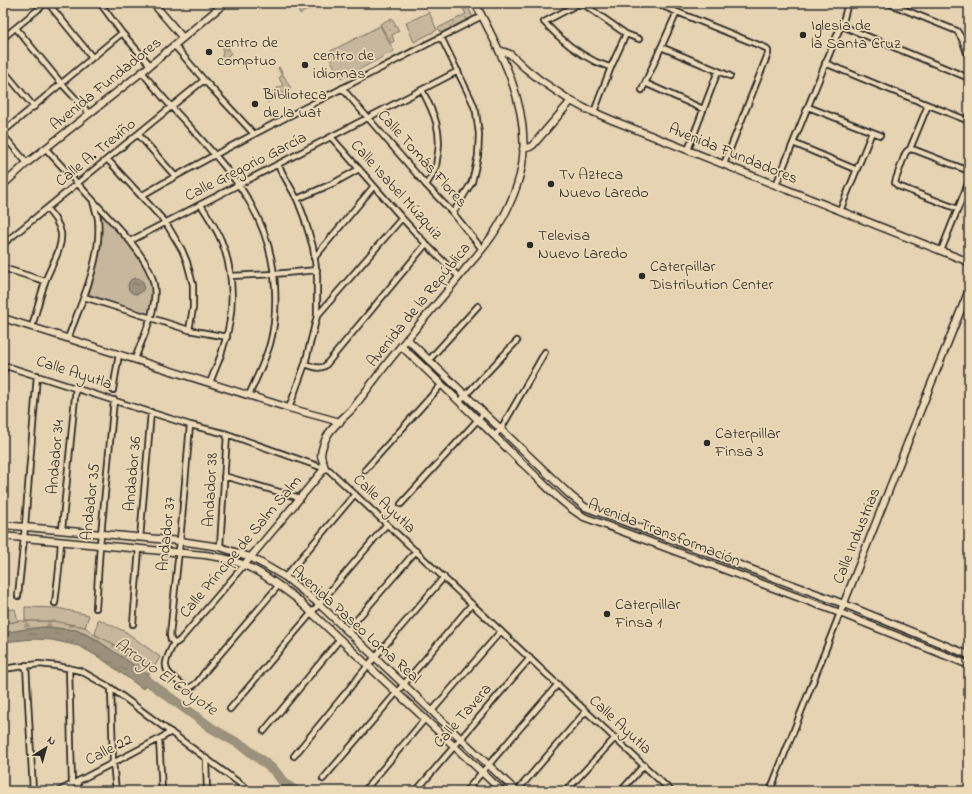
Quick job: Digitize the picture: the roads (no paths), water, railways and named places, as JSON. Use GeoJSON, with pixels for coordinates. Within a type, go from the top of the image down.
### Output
{"type":"FeatureCollection","features":[{"type":"Feature","properties":{"kind":"street"},"geometry":{"type":"LineString","coordinates":[[3,38],[47,3],[92,57]]}},
{"type":"Feature","properties":{"kind":"street"},"geometry":{"type":"LineString","coordinates":[[100,3],[122,33],[150,65]]}},
{"type":"Feature","properties":{"kind":"street"},"geometry":{"type":"LineString","coordinates":[[153,3],[183,38]]}},
{"type":"Feature","properties":{"kind":"street","name":"Avenida Fundadores"},"geometry":{"type":"LineString","coordinates":[[3,185],[27,163],[142,72],[225,3]]}},
{"type":"Feature","properties":{"kind":"street","name":"Avenida de la República"},"geometry":{"type":"LineString","coordinates":[[325,468],[321,456],[323,446],[329,433],[352,408],[407,338],[494,233],[510,202],[521,168],[523,149],[522,124],[517,98],[500,50],[475,3]]}},
{"type":"Feature","properties":{"kind":"street"},"geometry":{"type":"LineString","coordinates":[[611,67],[597,62],[580,53],[558,37],[544,22],[581,3],[626,34],[639,39]]}},
{"type":"Feature","properties":{"kind":"street"},"geometry":{"type":"LineString","coordinates":[[655,3],[766,48],[768,51],[724,164]]}},
{"type":"Feature","properties":{"kind":"street"},"geometry":{"type":"LineString","coordinates":[[776,185],[848,3]]}},
{"type":"Feature","properties":{"kind":"street"},"geometry":{"type":"LineString","coordinates":[[888,3],[957,32],[961,36],[969,58]]}},
{"type":"Feature","properties":{"kind":"street"},"geometry":{"type":"LineString","coordinates":[[642,90],[677,12]]}},
{"type":"Feature","properties":{"kind":"street"},"geometry":{"type":"LineString","coordinates":[[141,196],[214,154],[482,16]]}},
{"type":"Feature","properties":{"kind":"street"},"geometry":{"type":"LineString","coordinates":[[840,25],[969,78]]}},
{"type":"Feature","properties":{"kind":"street"},"geometry":{"type":"LineString","coordinates":[[16,28],[61,83],[89,113]]}},
{"type":"Feature","properties":{"kind":"street"},"geometry":{"type":"LineString","coordinates":[[27,163],[3,134],[61,83],[122,33]]}},
{"type":"Feature","properties":{"kind":"street"},"geometry":{"type":"LineString","coordinates":[[594,112],[611,67],[626,34]]}},
{"type":"Feature","properties":{"kind":"street"},"geometry":{"type":"LineString","coordinates":[[441,36],[470,95],[478,123],[478,156],[472,182],[453,213]]}},
{"type":"Feature","properties":{"kind":"street"},"geometry":{"type":"LineString","coordinates":[[174,45],[254,134]]}},
{"type":"Feature","properties":{"kind":"street"},"geometry":{"type":"LineString","coordinates":[[661,47],[730,76]]}},
{"type":"Feature","properties":{"kind":"street","name":"Avenida Fundadores"},"geometry":{"type":"LineString","coordinates":[[500,50],[510,54],[540,80],[571,101],[594,112],[969,262]]}},
{"type":"Feature","properties":{"kind":"street"},"geometry":{"type":"LineString","coordinates":[[825,62],[969,121]]}},
{"type":"Feature","properties":{"kind":"street"},"geometry":{"type":"LineString","coordinates":[[3,70],[34,107]]}},
{"type":"Feature","properties":{"kind":"street","name":"Calle Gregorio García"},"geometry":{"type":"LineString","coordinates":[[130,241],[458,71]]}},
{"type":"Feature","properties":{"kind":"street"},"geometry":{"type":"LineString","coordinates":[[688,150],[718,71]]}},
{"type":"Feature","properties":{"kind":"street"},"geometry":{"type":"LineString","coordinates":[[142,72],[214,154],[239,185],[253,207],[270,251],[274,274],[276,304],[273,329],[270,345],[250,395]]}},
{"type":"Feature","properties":{"kind":"street","name":"Calle A. Treviño"},"geometry":{"type":"LineString","coordinates":[[3,244],[108,160],[204,80]]}},
{"type":"Feature","properties":{"kind":"street"},"geometry":{"type":"LineString","coordinates":[[645,83],[703,109]]}},
{"type":"Feature","properties":{"kind":"street","name":"Calle Tomás Flores"},"geometry":{"type":"LineString","coordinates":[[342,88],[426,185],[453,213],[482,249]]}},
{"type":"Feature","properties":{"kind":"street"},"geometry":{"type":"LineString","coordinates":[[422,90],[433,110],[440,141],[435,170],[426,185]]}},
{"type":"Feature","properties":{"kind":"street"},"geometry":{"type":"LineString","coordinates":[[523,149],[534,145],[571,101]]}},
{"type":"Feature","properties":{"kind":"street"},"geometry":{"type":"LineString","coordinates":[[928,105],[910,149],[905,154],[895,183],[898,186],[958,209]]}},
{"type":"Feature","properties":{"kind":"street"},"geometry":{"type":"LineString","coordinates":[[808,107],[880,135]]}},
{"type":"Feature","properties":{"kind":"street"},"geometry":{"type":"LineString","coordinates":[[840,211],[872,132]]}},
{"type":"Feature","properties":{"kind":"street"},"geometry":{"type":"LineString","coordinates":[[138,134],[175,176]]}},
{"type":"Feature","properties":{"kind":"street","name":"Calle Isabel Múzquiz"},"geometry":{"type":"LineString","coordinates":[[331,137],[402,218],[459,277]]}},
{"type":"Feature","properties":{"kind":"street"},"geometry":{"type":"LineString","coordinates":[[793,143],[857,170]]}},
{"type":"Feature","properties":{"kind":"street"},"geometry":{"type":"LineString","coordinates":[[46,149],[130,241],[148,267],[154,285],[154,297],[150,318],[135,359]]}},
{"type":"Feature","properties":{"kind":"street"},"geometry":{"type":"LineString","coordinates":[[910,149],[969,172]]}},
{"type":"Feature","properties":{"kind":"street"},"geometry":{"type":"LineString","coordinates":[[108,160],[166,223],[182,250],[193,285],[193,308],[189,330]]}},
{"type":"Feature","properties":{"kind":"street"},"geometry":{"type":"LineString","coordinates":[[278,165],[297,199],[306,223],[313,247],[318,275],[317,316],[305,364],[289,408]]}},
{"type":"Feature","properties":{"kind":"street"},"geometry":{"type":"LineString","coordinates":[[297,199],[334,183],[359,169]]}},
{"type":"Feature","properties":{"kind":"street"},"geometry":{"type":"LineString","coordinates":[[941,251],[969,181]]}},
{"type":"Feature","properties":{"kind":"street"},"geometry":{"type":"LineString","coordinates":[[314,258],[374,186]]}},
{"type":"Feature","properties":{"kind":"street"},"geometry":{"type":"LineString","coordinates":[[68,338],[84,297],[95,259],[98,217],[92,200]]}},
{"type":"Feature","properties":{"kind":"street"},"geometry":{"type":"LineString","coordinates":[[201,205],[224,249],[232,286],[232,302],[227,336],[224,348],[210,383]]}},
{"type":"Feature","properties":{"kind":"street"},"geometry":{"type":"LineString","coordinates":[[32,326],[45,281],[58,250],[61,234],[56,220],[47,209]]}},
{"type":"Feature","properties":{"kind":"street"},"geometry":{"type":"LineString","coordinates":[[317,316],[402,218]]}},
{"type":"Feature","properties":{"kind":"street"},"geometry":{"type":"LineString","coordinates":[[305,364],[323,368],[426,244]]}},
{"type":"Feature","properties":{"kind":"street"},"geometry":{"type":"LineString","coordinates":[[3,268],[45,281]]}},
{"type":"Feature","properties":{"kind":"street"},"geometry":{"type":"LineString","coordinates":[[231,276],[317,270]]}},
{"type":"Feature","properties":{"kind":"street","name":"Calle Industrias"},"geometry":{"type":"LineString","coordinates":[[770,791],[969,290]]}},
{"type":"Feature","properties":{"kind":"street"},"geometry":{"type":"LineString","coordinates":[[84,297],[189,330],[227,336]]}},
{"type":"Feature","properties":{"kind":"street"},"geometry":{"type":"LineString","coordinates":[[429,360],[478,306]]}},
{"type":"Feature","properties":{"kind":"street","name":"Calle Ayutla"},"geometry":{"type":"LineString","coordinates":[[3,318],[289,408],[340,422]]}},
{"type":"Feature","properties":{"kind":"street","name":"Avenida Transformación"},"geometry":{"type":"LineString","coordinates":[[407,338],[570,495],[592,510],[844,604],[969,655]]}},
{"type":"Feature","properties":{"kind":"street"},"geometry":{"type":"LineString","coordinates":[[460,401],[517,341]]}},
{"type":"Feature","properties":{"kind":"street","name":"Avenida Transformación"},"geometry":{"type":"LineString","coordinates":[[401,346],[576,513],[840,613],[969,664]]}},
{"type":"Feature","properties":{"kind":"street"},"geometry":{"type":"LineString","coordinates":[[494,436],[501,429],[545,352]]}},
{"type":"Feature","properties":{"kind":"street"},"geometry":{"type":"LineString","coordinates":[[113,390],[119,354]]}},
{"type":"Feature","properties":{"kind":"street"},"geometry":{"type":"LineString","coordinates":[[3,374],[4,365]]}},
{"type":"Feature","properties":{"kind":"street","name":"Calle Ayutla"},"geometry":{"type":"LineString","coordinates":[[4,365],[190,425],[227,434],[329,470],[671,791]]}},
{"type":"Feature","properties":{"kind":"street"},"geometry":{"type":"LineString","coordinates":[[18,596],[37,375]]}},
{"type":"Feature","properties":{"kind":"street"},"geometry":{"type":"LineString","coordinates":[[365,470],[442,384]]}},
{"type":"Feature","properties":{"kind":"street","name":"Andador 34"},"geometry":{"type":"LineString","coordinates":[[62,530],[76,387]]}},
{"type":"Feature","properties":{"kind":"street","name":"Andador 35"},"geometry":{"type":"LineString","coordinates":[[96,608],[100,545],[114,400]]}},
{"type":"Feature","properties":{"kind":"street","name":"Andador 36"},"geometry":{"type":"LineString","coordinates":[[140,538],[152,412]]}},
{"type":"Feature","properties":{"kind":"street"},"geometry":{"type":"LineString","coordinates":[[401,504],[484,413]]}},
{"type":"Feature","properties":{"kind":"street","name":"Andador 37"},"geometry":{"type":"LineString","coordinates":[[175,643],[171,640],[170,635],[190,425]]}},
{"type":"Feature","properties":{"kind":"street","name":"Andador 38"},"geometry":{"type":"LineString","coordinates":[[220,547],[227,434]]}},
{"type":"Feature","properties":{"kind":"street"},"geometry":{"type":"LineString","coordinates":[[508,449],[513,441]]}},
{"type":"Feature","properties":{"kind":"street"},"geometry":{"type":"LineString","coordinates":[[519,459],[525,452]]}},
{"type":"Feature","properties":{"kind":"street"},"geometry":{"type":"LineString","coordinates":[[534,474],[540,467]]}},
{"type":"Feature","properties":{"kind":"street","name":"Calle Príncipe de Salm Salm"},"geometry":{"type":"LineString","coordinates":[[175,643],[180,640],[325,468]]}},
{"type":"Feature","properties":{"kind":"street"},"geometry":{"type":"LineString","coordinates":[[224,476],[300,498]]}},
{"type":"Feature","properties":{"kind":"street"},"geometry":{"type":"LineString","coordinates":[[285,577],[355,494]]}},
{"type":"Feature","properties":{"kind":"street"},"geometry":{"type":"LineString","coordinates":[[606,525],[609,517]]}},
{"type":"Feature","properties":{"kind":"street"},"geometry":{"type":"LineString","coordinates":[[230,709],[387,524]]}},
{"type":"Feature","properties":{"kind":"street","name":"Avenida Paseo Loma Real"},"geometry":{"type":"LineString","coordinates":[[3,525],[220,547],[250,557],[285,577],[319,604],[517,791]]}},
{"type":"Feature","properties":{"kind":"street","name":"Avenida Paseo Loma Real"},"geometry":{"type":"LineString","coordinates":[[3,536],[205,555],[224,558],[244,565],[260,573],[297,599],[502,791]]}},
{"type":"Feature","properties":{"kind":"street"},"geometry":{"type":"LineString","coordinates":[[55,603],[61,542]]}},
{"type":"Feature","properties":{"kind":"street"},"geometry":{"type":"LineString","coordinates":[[687,556],[690,547]]}},
{"type":"Feature","properties":{"kind":"street"},"geometry":{"type":"LineString","coordinates":[[132,624],[139,549]]}},
{"type":"Feature","properties":{"kind":"street"},"geometry":{"type":"LineString","coordinates":[[347,631],[416,551]]}},
{"type":"Feature","properties":{"kind":"street"},"geometry":{"type":"LineString","coordinates":[[754,581],[757,572]]}},
{"type":"Feature","properties":{"kind":"street"},"geometry":{"type":"LineString","coordinates":[[294,756],[368,665],[444,577]]}},
{"type":"Feature","properties":{"kind":"street"},"geometry":{"type":"LineString","coordinates":[[175,643],[165,664],[166,670],[177,681],[188,688],[193,687],[278,585]]}},
{"type":"Feature","properties":{"kind":"street"},"geometry":{"type":"LineString","coordinates":[[817,605],[820,596]]}},
{"type":"Feature","properties":{"kind":"street"},"geometry":{"type":"LineString","coordinates":[[323,779],[472,604]]}},
{"type":"Feature","properties":{"kind":"street"},"geometry":{"type":"LineString","coordinates":[[881,630],[884,621]]}},
{"type":"Feature","properties":{"kind":"street"},"geometry":{"type":"LineString","coordinates":[[432,711],[501,631]]}},
{"type":"Feature","properties":{"kind":"street"},"geometry":{"type":"LineString","coordinates":[[264,731],[340,639]]}},
{"type":"Feature","properties":{"kind":"street","name":"Calle Tavera"},"geometry":{"type":"LineString","coordinates":[[416,791],[530,658]]}},
{"type":"Feature","properties":{"kind":"street"},"geometry":{"type":"LineString","coordinates":[[3,669],[26,665],[47,664],[81,671],[111,688],[248,790]]}},
{"type":"Feature","properties":{"kind":"street"},"geometry":{"type":"LineString","coordinates":[[26,665],[32,791]]}},
{"type":"Feature","properties":{"kind":"street"},"geometry":{"type":"LineString","coordinates":[[69,668],[72,785]]}},
{"type":"Feature","properties":{"kind":"street"},"geometry":{"type":"LineString","coordinates":[[466,791],[558,684]]}},
{"type":"Feature","properties":{"kind":"street"},"geometry":{"type":"LineString","coordinates":[[111,688],[113,762],[116,791]]}},
{"type":"Feature","properties":{"kind":"street"},"geometry":{"type":"LineString","coordinates":[[517,791],[586,711]]}},
{"type":"Feature","properties":{"kind":"street"},"geometry":{"type":"LineString","coordinates":[[364,791],[425,719]]}},
{"type":"Feature","properties":{"kind":"street","name":"Calle 22"},"geometry":{"type":"LineString","coordinates":[[60,791],[171,732]]}},
{"type":"Feature","properties":{"kind":"street"},"geometry":{"type":"LineString","coordinates":[[566,791],[615,738]]}},
{"type":"Feature","properties":{"kind":"street"},"geometry":{"type":"LineString","coordinates":[[159,739],[162,791]]}},
{"type":"Feature","properties":{"kind":"street"},"geometry":{"type":"LineString","coordinates":[[206,758],[208,791]]}},
{"type":"Feature","properties":{"kind":"street"},"geometry":{"type":"LineString","coordinates":[[621,791],[644,765]]}},
{"type":"Feature","properties":{"kind":"street"},"geometry":{"type":"LineString","coordinates":[[78,781],[78,791]]}},
{"type":"Feature","properties":{"kind":"water"},"geometry":{"type":"Polygon","coordinates":[[[136,278],[142,280],[144,286],[142,292],[136,294],[130,292],[128,286],[130,280],[136,278]]]}},
{"type":"Feature","properties":{"kind":"water"},"geometry":{"type":"Polygon","coordinates":[[[45,627],[76,630],[94,638],[151,677],[143,689],[102,659],[79,646],[52,640],[33,639],[3,642],[3,633],[45,627]]]}},
{"type":"Feature","properties":{"kind":"waterway","name":"Arroyo El Coyote"},"geometry":{"type":"LineString","coordinates":[[138,674],[213,729],[243,746],[275,771],[283,782],[295,791]]}},
{"type":"Feature","properties":{"kind":"place","name":"Iglesia de la Santa Cruz"},"geometry":{"type":"Point","coordinates":[803,35]}},
{"type":"Feature","properties":{"kind":"place","name":"centro de comptuo"},"geometry":{"type":"Point","coordinates":[209,52]}},
{"type":"Feature","properties":{"kind":"place","name":"centro de idiomas"},"geometry":{"type":"Point","coordinates":[305,65]}},
{"type":"Feature","properties":{"kind":"place","name":"Biblioteca de la uat"},"geometry":{"type":"Point","coordinates":[255,104]}},
{"type":"Feature","properties":{"kind":"place","name":"Tv Azteca Nuevo Laredo"},"geometry":{"type":"Point","coordinates":[551,184]}},
{"type":"Feature","properties":{"kind":"place","name":"Televisa Nuevo Laredo"},"geometry":{"type":"Point","coordinates":[530,245]}},
{"type":"Feature","properties":{"kind":"place","name":"Caterpillar Distribution Center"},"geometry":{"type":"Point","coordinates":[642,276]}},
{"type":"Feature","properties":{"kind":"place","name":"Caterpillar Finsa 3"},"geometry":{"type":"Point","coordinates":[707,443]}},
{"type":"Feature","properties":{"kind":"place","name":"Caterpillar Finsa 1"},"geometry":{"type":"Point","coordinates":[607,614]}}]}
